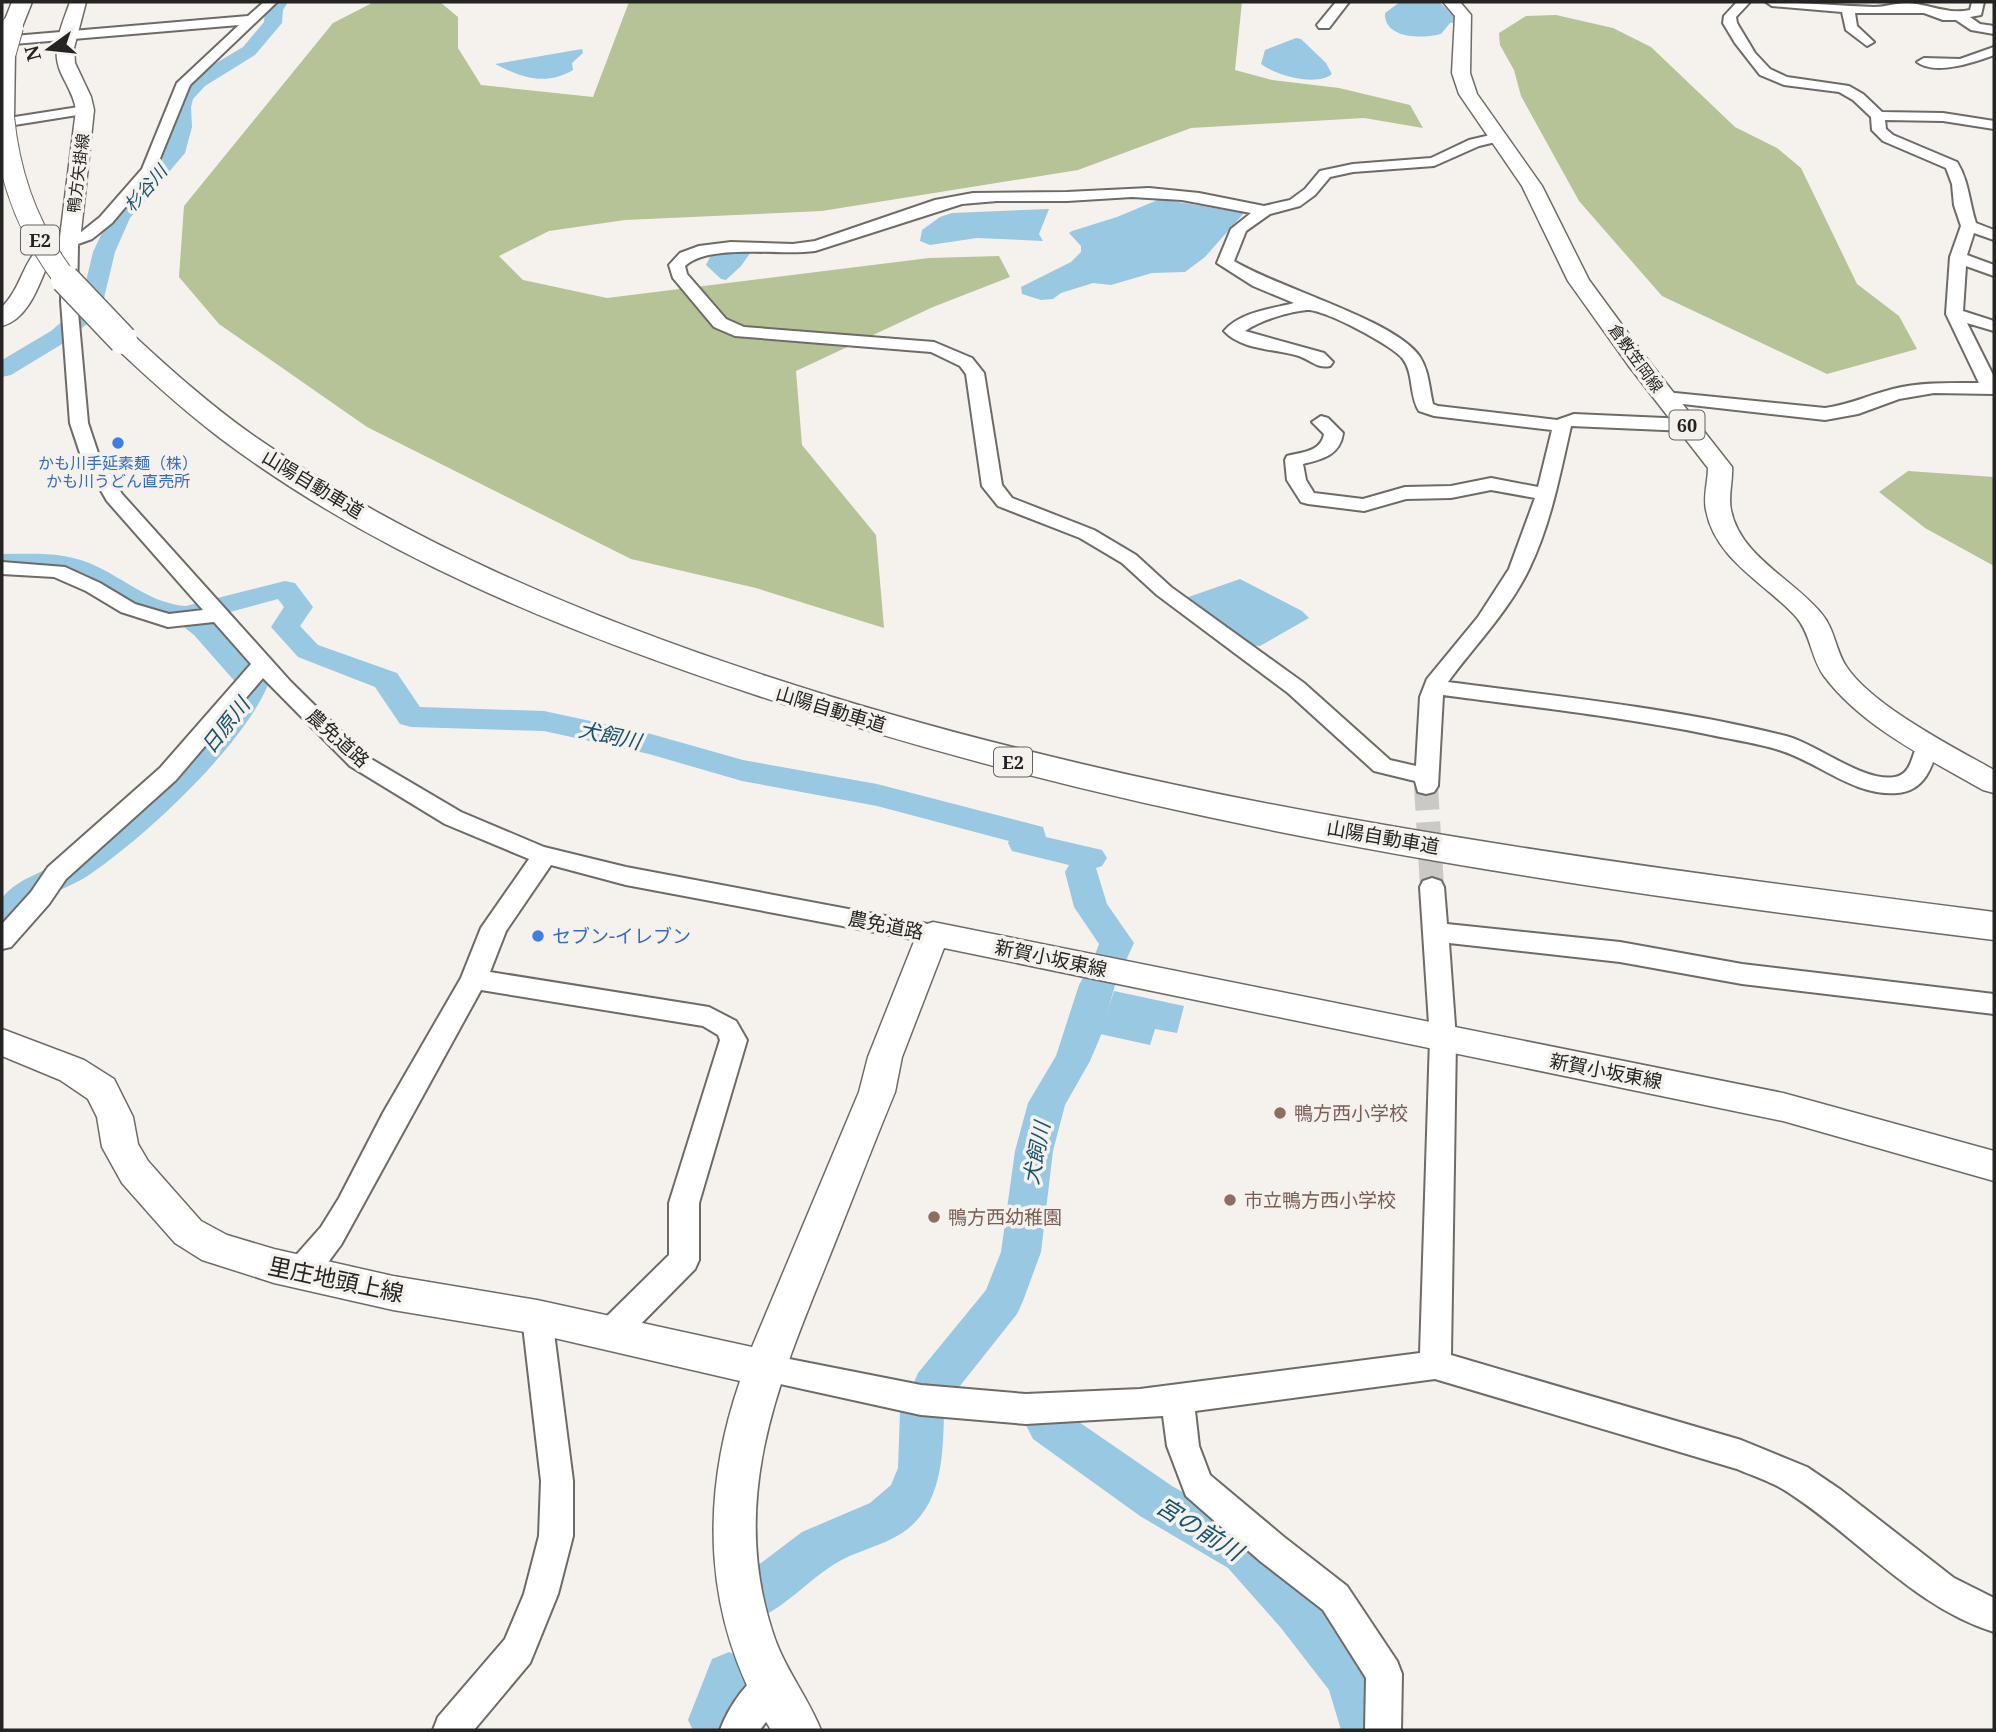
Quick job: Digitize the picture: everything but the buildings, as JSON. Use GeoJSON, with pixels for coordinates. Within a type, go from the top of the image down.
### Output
{"type":"FeatureCollection","features":[{"type":"Feature","properties":{"kind":"highway","name":"山陽自動車道"},"geometry":{"type":"LineString","coordinates":[[22,2],[5,149],[16,187],[47,254],[69,284],[134,336],[266,432],[352,486],[452,540],[535,579],[644,624],[829,688],[1015,741],[1278,798],[1565,846],[1994,903]]}},
{"type":"Feature","properties":{"kind":"highway","name":"山陽自動車道"},"geometry":{"type":"LineString","coordinates":[[16,39],[42,2]]}},
{"type":"Feature","properties":{"kind":"highway","name":"山陽自動車道"},"geometry":{"type":"LineString","coordinates":[[10,118],[27,145],[43,194],[71,246],[98,280],[134,336],[178,391],[245,443],[330,497],[433,554],[561,612],[638,643],[814,705],[1003,759],[1269,818],[1563,868],[1994,926]]}},
{"type":"Feature","properties":{"kind":"main road","name":"鴨方矢掛線"},"geometry":{"type":"LineString","coordinates":[[2,319],[25,293],[41,253],[71,232],[85,110],[84,100],[65,61],[67,35],[78,2]]}},
{"type":"Feature","properties":{"kind":"main road","name":"倉敷笠岡線"},"geometry":{"type":"LineString","coordinates":[[1452,6],[1461,73],[1468,94],[1532,186],[1579,281],[1720,467],[1722,485],[1718,508],[1724,529],[1760,571],[1814,621],[1832,667],[1846,684],[1928,744],[1994,783]]}},
{"type":"Feature","properties":{"kind":"main road"},"geometry":{"type":"LineString","coordinates":[[25,293],[53,286],[70,300]]}},
{"type":"Feature","properties":{"kind":"main road"},"geometry":{"type":"LineString","coordinates":[[798,1730],[770,1686],[750,1632],[740,1592],[733,1547],[733,1503],[742,1443],[764,1368],[877,1092],[885,1056],[933,934]]}},
{"type":"Feature","properties":{"kind":"main road","name":"新賀小坂東線"},"geometry":{"type":"LineString","coordinates":[[933,934],[1783,1107],[1994,1166]]}},
{"type":"Feature","properties":{"kind":"main road","name":"里庄地頭上線"},"geometry":{"type":"LineString","coordinates":[[2,1042],[72,1070],[100,1089],[115,1117],[120,1147],[135,1172],[188,1232],[216,1248],[243,1258],[393,1293],[537,1317],[764,1368]]}},
{"type":"Feature","properties":{"kind":"street"},"geometry":{"type":"LineString","coordinates":[[71,232],[106,220],[149,170],[184,83],[271,2]]}},
{"type":"Feature","properties":{"kind":"street"},"geometry":{"type":"LineString","coordinates":[[1324,25],[1343,2]]}},
{"type":"Feature","properties":{"kind":"street"},"geometry":{"type":"LineString","coordinates":[[1744,2],[1730,16],[1730,23],[1767,73],[1800,85],[1845,89],[1878,116],[1943,117],[1994,125]]}},
{"type":"Feature","properties":{"kind":"street"},"geometry":{"type":"LineString","coordinates":[[1772,2],[1877,11],[1891,4],[1925,5],[1943,16],[1976,12],[1978,2]]}},
{"type":"Feature","properties":{"kind":"street"},"geometry":{"type":"LineString","coordinates":[[1848,8],[1852,27],[1867,42]]}},
{"type":"Feature","properties":{"kind":"street"},"geometry":{"type":"LineString","coordinates":[[1959,16],[1976,27],[1993,32]]}},
{"type":"Feature","properties":{"kind":"street"},"geometry":{"type":"LineString","coordinates":[[16,39],[252,20]]}},
{"type":"Feature","properties":{"kind":"street"},"geometry":{"type":"LineString","coordinates":[[1924,62],[1961,63],[1994,51]]}},
{"type":"Feature","properties":{"kind":"street"},"geometry":{"type":"LineString","coordinates":[[10,118],[85,110]]}},
{"type":"Feature","properties":{"kind":"street"},"geometry":{"type":"LineString","coordinates":[[1665,397],[1825,414],[1852,410],[1895,394],[1934,388],[1993,389],[1954,314],[1958,257],[1969,226],[1962,205],[1960,184],[1952,166],[1888,138],[1879,130],[1878,116]]}},
{"type":"Feature","properties":{"kind":"street"},"geometry":{"type":"LineString","coordinates":[[1499,137],[1474,143],[1434,162],[1325,174],[1310,192],[1295,203],[1264,211],[1239,229],[1225,263],[1271,289],[1313,303],[1383,335],[1408,352],[1418,370],[1419,393],[1425,407],[1434,411],[1562,426]]}},
{"type":"Feature","properties":{"kind":"street"},"geometry":{"type":"LineString","coordinates":[[1264,211],[1166,193],[1142,192],[962,199],[832,242],[794,249],[738,245],[716,247],[681,259],[677,265],[679,275],[720,323],[741,332],[934,346],[966,362],[975,373],[992,486],[1005,502],[1087,534],[1129,559],[1164,591],[1296,688],[1382,766],[1426,781],[1432,696],[1438,679],[1486,621],[1519,569],[1546,494],[1565,421],[1687,425]]}},
{"type":"Feature","properties":{"kind":"street"},"geometry":{"type":"LineString","coordinates":[[1969,226],[1994,236]]}},
{"type":"Feature","properties":{"kind":"street","name":"農免道路"},"geometry":{"type":"LineString","coordinates":[[71,232],[70,300],[79,422],[90,456],[114,498],[255,673],[283,687],[358,761],[453,818],[545,855],[626,876],[933,934]]}},
{"type":"Feature","properties":{"kind":"street"},"geometry":{"type":"LineString","coordinates":[[1958,257],[1994,271]]}},
{"type":"Feature","properties":{"kind":"street"},"geometry":{"type":"LineString","coordinates":[[1313,303],[1249,320],[1233,331],[1259,344],[1311,353],[1324,362]]}},
{"type":"Feature","properties":{"kind":"street"},"geometry":{"type":"LineString","coordinates":[[1954,314],[1994,326]]}},
{"type":"Feature","properties":{"kind":"street"},"geometry":{"type":"LineString","coordinates":[[1321,422],[1334,433],[1333,444],[1327,451],[1294,460],[1293,467],[1298,484],[1308,498],[1364,505],[1405,493],[1451,492],[1491,484],[1546,494]]}},
{"type":"Feature","properties":{"kind":"street"},"geometry":{"type":"LineString","coordinates":[[2,568],[58,570],[128,608],[168,621],[208,614]]}},
{"type":"Feature","properties":{"kind":"street"},"geometry":{"type":"LineString","coordinates":[[2,940],[52,880],[168,774],[255,673]]}},
{"type":"Feature","properties":{"kind":"street"},"geometry":{"type":"LineString","coordinates":[[1436,687],[1664,718],[1784,743],[1802,748],[1846,774],[1867,781],[1900,785],[1915,776],[1928,744]]}},
{"type":"Feature","properties":{"kind":"street"},"geometry":{"type":"LineString","coordinates":[[301,1271],[331,1236],[349,1206],[393,1121],[474,979],[494,928],[545,855]]}},
{"type":"Feature","properties":{"kind":"street"},"geometry":{"type":"LineString","coordinates":[[1432,887],[1443,1039],[1435,1365]]}},
{"type":"Feature","properties":{"kind":"street"},"geometry":{"type":"LineString","coordinates":[[1437,932],[1620,952],[1742,974],[1994,1004]]}},
{"type":"Feature","properties":{"kind":"street"},"geometry":{"type":"LineString","coordinates":[[474,979],[709,1017],[727,1028],[734,1040],[684,1203],[684,1260],[611,1333]]}},
{"type":"Feature","properties":{"kind":"street"},"geometry":{"type":"LineString","coordinates":[[451,1730],[518,1651],[541,1594],[556,1536],[557,1481],[537,1317]]}},
{"type":"Feature","properties":{"kind":"street"},"geometry":{"type":"LineString","coordinates":[[764,1368],[921,1400],[1026,1409],[1177,1399],[1435,1365],[1741,1455],[1795,1478],[1829,1501],[1942,1590],[1971,1607],[1994,1615]]}},
{"type":"Feature","properties":{"kind":"street"},"geometry":{"type":"LineString","coordinates":[[1177,1399],[1183,1446],[1198,1485],[1272,1549],[1335,1598],[1364,1647],[1384,1674],[1383,1730]]}},
{"type":"Feature","properties":{"kind":"street"},"geometry":{"type":"LineString","coordinates":[[738,1730],[770,1686]]}},
{"type":"Feature","properties":{"kind":"green space"},"geometry":{"type":"Polygon","coordinates":[[[374,2],[440,2],[458,17],[458,48],[481,85],[593,97],[629,2],[1242,2],[1235,70],[1272,80],[1339,88],[1410,105],[1423,128],[1364,118],[1191,128],[1078,170],[822,211],[625,220],[549,231],[499,256],[523,280],[607,298],[929,258],[999,256],[1010,277],[933,307],[796,371],[802,445],[876,535],[884,628],[756,588],[631,559],[367,427],[219,324],[179,277],[184,206],[333,23],[374,2]]]}},
{"type":"Feature","properties":{"kind":"green space"},"geometry":{"type":"Polygon","coordinates":[[[1556,15],[1613,28],[1651,47],[1735,127],[1777,148],[1801,168],[1857,284],[1899,316],[1917,349],[1827,374],[1662,296],[1579,201],[1521,96],[1514,70],[1500,45],[1499,33],[1526,16],[1556,15]]]}},
{"type":"Feature","properties":{"kind":"green space"},"geometry":{"type":"Polygon","coordinates":[[[1908,471],[1994,477],[1994,566],[1925,528],[1879,492],[1908,471]]]}},
{"type":"Feature","properties":{"kind":"water"},"geometry":{"type":"Polygon","coordinates":[[[1400,2],[1439,2],[1461,22],[1450,23],[1441,34],[1406,35],[1397,32],[1386,22],[1385,13],[1400,2]]]}},
{"type":"Feature","properties":{"kind":"water"},"geometry":{"type":"Polygon","coordinates":[[[1296,38],[1301,39],[1326,63],[1332,74],[1317,79],[1296,78],[1261,64],[1265,50],[1296,38]]]}},
{"type":"Feature","properties":{"kind":"water"},"geometry":{"type":"Polygon","coordinates":[[[582,49],[583,53],[572,63],[573,70],[553,78],[524,76],[495,64],[582,49]]]}},
{"type":"Feature","properties":{"kind":"water"},"geometry":{"type":"Polygon","coordinates":[[[1160,199],[1244,213],[1205,257],[1185,272],[1152,273],[1111,285],[1093,283],[1061,293],[1053,299],[1041,300],[1022,294],[1021,287],[1071,262],[1081,252],[1081,246],[1069,233],[1160,199]]]}},
{"type":"Feature","properties":{"kind":"water"},"geometry":{"type":"Polygon","coordinates":[[[1049,209],[1039,234],[1043,241],[977,238],[930,245],[920,241],[922,230],[940,217],[952,213],[1049,209]]]}},
{"type":"Feature","properties":{"kind":"water"},"geometry":{"type":"Polygon","coordinates":[[[716,251],[751,252],[726,280],[721,279],[706,265],[716,251]]]}},
{"type":"Feature","properties":{"kind":"water"},"geometry":{"type":"Polygon","coordinates":[[[1240,579],[1302,611],[1309,618],[1260,646],[1250,645],[1180,600],[1240,579]]]}},
{"type":"Feature","properties":{"kind":"water"},"geometry":{"type":"Polygon","coordinates":[[[1114,991],[1184,1006],[1177,1033],[1155,1029],[1150,1045],[1100,1034],[1114,991]]]}},
{"type":"Feature","properties":{"kind":"waterway","name":"杉谷川"},"geometry":{"type":"LineString","coordinates":[[2,370],[59,336],[82,316],[93,298],[104,252],[120,218],[139,192],[175,153],[182,127],[181,107],[184,98],[198,82],[249,51],[273,23],[274,10],[279,2]]}},
{"type":"Feature","properties":{"kind":"waterway","name":"日原川"},"geometry":{"type":"LineString","coordinates":[[2,562],[61,562],[87,572],[143,604],[170,614],[186,615]]}},
{"type":"Feature","properties":{"kind":"waterway","name":"犬飼川"},"geometry":{"type":"LineString","coordinates":[[186,615],[285,589],[299,607],[285,627],[308,651],[386,680],[411,717],[544,721],[651,744],[742,770],[877,795],[1031,835],[1024,843],[1090,858]]}},
{"type":"Feature","properties":{"kind":"waterway","name":"日原川"},"geometry":{"type":"LineString","coordinates":[[2,921],[27,893],[79,866],[148,808],[205,753],[245,703],[253,685],[241,668],[204,629],[186,615]]}},
{"type":"Feature","properties":{"kind":"waterway","name":"犬飼川"},"geometry":{"type":"LineString","coordinates":[[1082,872],[1091,907],[1117,943],[1110,960]]}},
{"type":"Feature","properties":{"kind":"waterway","name":"犬飼川"},"geometry":{"type":"LineString","coordinates":[[933,1387],[1002,1301],[1021,1252],[1034,1151],[1047,1103],[1072,1061],[1083,1035],[1097,985]]}},
{"type":"Feature","properties":{"kind":"waterway","name":"犬飼川"},"geometry":{"type":"LineString","coordinates":[[754,1597],[818,1548],[886,1518],[907,1500],[920,1468],[922,1411]]}},
{"type":"Feature","properties":{"kind":"waterway","name":"宮の前川"},"geometry":{"type":"LineString","coordinates":[[1048,1425],[1156,1501],[1244,1552],[1298,1611],[1349,1677],[1366,1730]]}},
{"type":"Feature","properties":{"kind":"waterway","name":"犬飼川"},"geometry":{"type":"LineString","coordinates":[[713,1720],[729,1676]]}},
{"type":"Feature","properties":{"kind":"tunnel"},"geometry":{"type":"LineString","coordinates":[[1426,786],[1432,887]]}},
{"type":"Feature","properties":{"kind":"place","name":"かも川手延素麺（株） かも川うどん直売所"},"geometry":{"type":"Point","coordinates":[118,443]}},
{"type":"Feature","properties":{"kind":"place","name":"セブン-イレブン"},"geometry":{"type":"Point","coordinates":[538,936]}},
{"type":"Feature","properties":{"kind":"place","name":"鴨方西小学校"},"geometry":{"type":"Point","coordinates":[1280,1113]}},
{"type":"Feature","properties":{"kind":"place","name":"市立鴨方西小学校"},"geometry":{"type":"Point","coordinates":[1230,1200]}},
{"type":"Feature","properties":{"kind":"place","name":"鴨方西幼稚園"},"geometry":{"type":"Point","coordinates":[934,1217]}}]}
